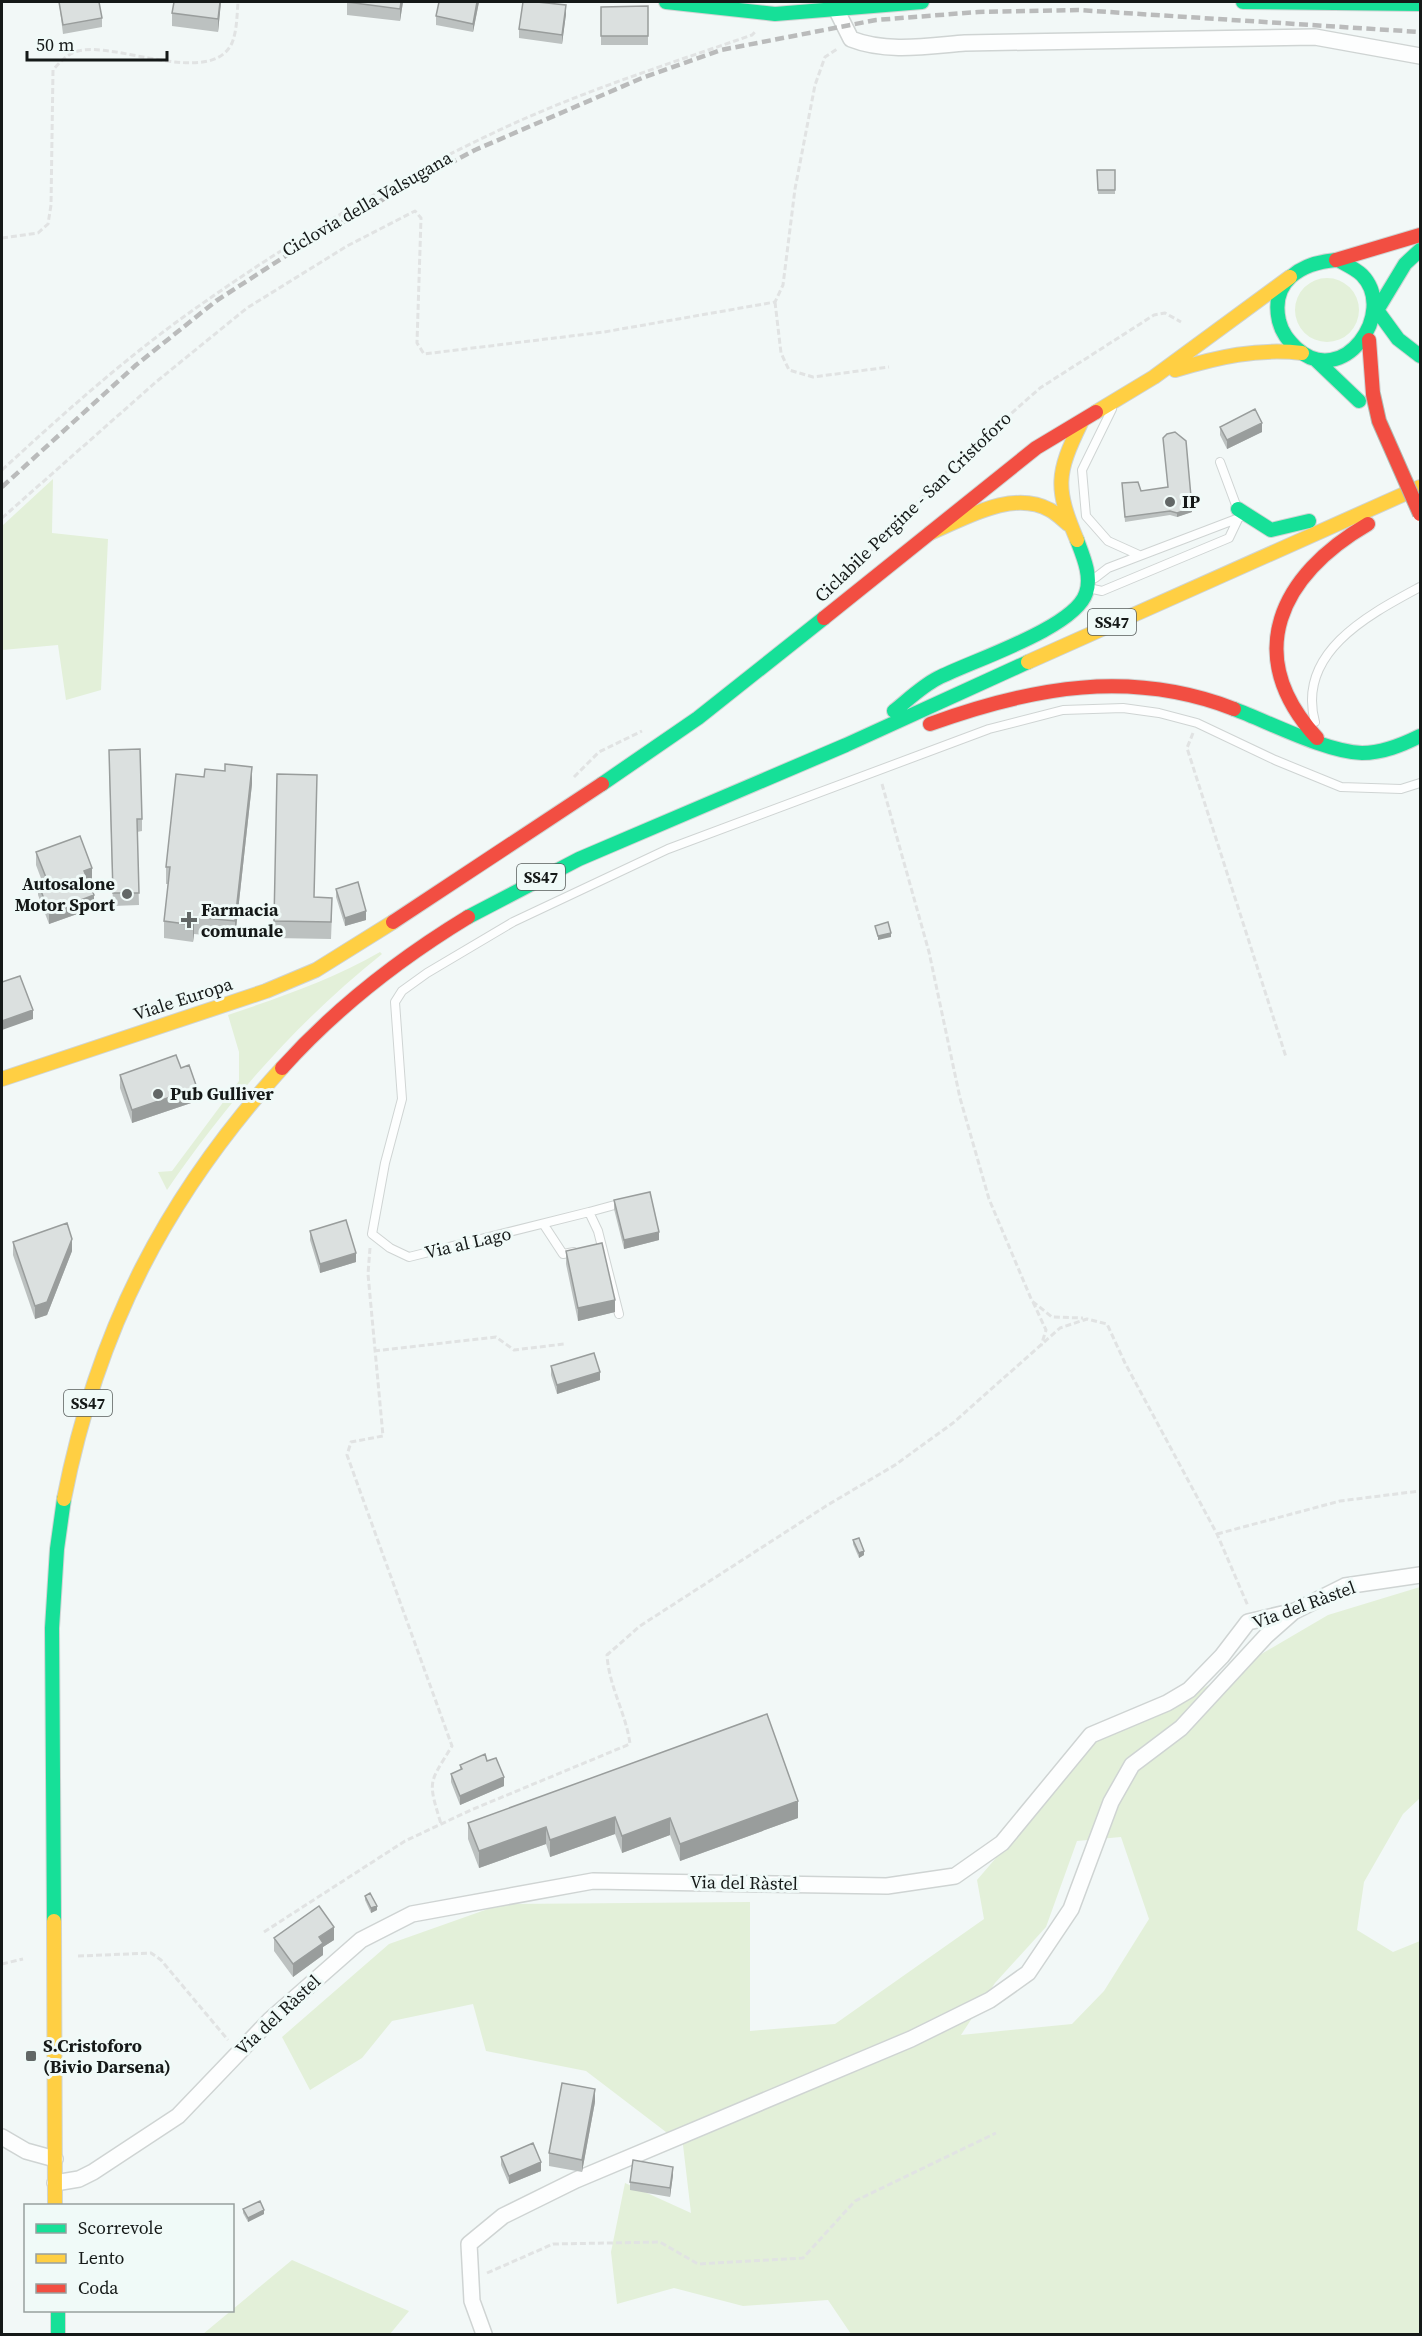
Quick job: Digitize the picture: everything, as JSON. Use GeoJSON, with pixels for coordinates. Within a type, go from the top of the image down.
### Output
{"type":"FeatureCollection","features":[{"type":"Feature","properties":{"kind":"main road"},"geometry":{"type":"LineString","coordinates":[[666,2],[775,14],[922,2]]}},
{"type":"Feature","properties":{"kind":"main road"},"geometry":{"type":"LineString","coordinates":[[1243,2],[1420,4]]}},
{"type":"Feature","properties":{"kind":"main road"},"geometry":{"type":"LineString","coordinates":[[1154,377],[1312,262],[1338,260],[1389,248],[1420,235]]}},
{"type":"Feature","properties":{"kind":"main road"},"geometry":{"type":"LineString","coordinates":[[1420,250],[1405,264],[1379,310],[1369,340],[1373,394],[1379,421],[1420,514]]}},
{"type":"Feature","properties":{"kind":"main road"},"geometry":{"type":"LineString","coordinates":[[1338,260],[1363,273],[1374,289],[1379,310],[1398,339],[1420,356]]}},
{"type":"Feature","properties":{"kind":"main road"},"geometry":{"type":"LineString","coordinates":[[1290,277],[1279,299],[1278,318],[1284,336],[1379,421]]}},
{"type":"Feature","properties":{"kind":"main road"},"geometry":{"type":"LineString","coordinates":[[1154,377],[1229,353],[1258,350],[1309,356],[1327,361],[1345,358],[1361,349],[1369,340]]}},
{"type":"Feature","properties":{"kind":"main road","name":"Viale Europa"},"geometry":{"type":"LineString","coordinates":[[2,1079],[266,991],[316,970],[369,938],[515,843],[698,718],[1036,448],[1154,377]]}},
{"type":"Feature","properties":{"kind":"main road"},"geometry":{"type":"LineString","coordinates":[[847,745],[934,680],[1067,618],[1087,597],[1089,588],[1085,561],[1068,524],[1060,491],[1066,455],[1081,423]]}},
{"type":"Feature","properties":{"kind":"main road"},"geometry":{"type":"LineString","coordinates":[[1320,741],[1294,712],[1279,675],[1278,629],[1288,599],[1302,578],[1332,546],[1420,488]]}},
{"type":"Feature","properties":{"kind":"main road","name":"SS47"},"geometry":{"type":"LineString","coordinates":[[55,2204],[53,1602],[60,1525],[73,1459],[91,1389],[142,1263],[211,1150],[247,1105],[293,1055],[377,979],[433,937],[488,904],[542,877],[847,745],[1180,591],[1420,488]]}},
{"type":"Feature","properties":{"kind":"main road"},"geometry":{"type":"LineString","coordinates":[[930,533],[1015,502],[1048,508],[1068,524]]}},
{"type":"Feature","properties":{"kind":"main road"},"geometry":{"type":"LineString","coordinates":[[1238,514],[1271,530],[1380,504]]}},
{"type":"Feature","properties":{"kind":"main road"},"geometry":{"type":"LineString","coordinates":[[847,745],[929,725],[970,709],[1010,698],[1106,685],[1155,687],[1208,700],[1355,752],[1381,751],[1420,736]]}},
{"type":"Feature","properties":{"kind":"main road"},"geometry":{"type":"LineString","coordinates":[[57,2312],[58,2334]]}},
{"type":"Feature","properties":{"kind":"street"},"geometry":{"type":"LineString","coordinates":[[836,9],[851,39],[867,45],[922,47],[965,43],[1315,37],[1420,57]]}},
{"type":"Feature","properties":{"kind":"street","name":"Via del Ràstel"},"geometry":{"type":"LineString","coordinates":[[55,2183],[79,2179],[93,2172],[177,2116],[270,2020],[361,1940],[412,1914],[592,1881],[887,1886],[955,1876],[1002,1843],[1091,1736],[1189,1690],[1222,1656],[1248,1622],[1295,1611],[1345,1586],[1420,1575]]}},
{"type":"Feature","properties":{"kind":"street"},"geometry":{"type":"LineString","coordinates":[[484,2334],[472,2301],[469,2244],[503,2216],[576,2180],[911,2039],[990,2000],[1028,1973],[1071,1910],[1111,1802],[1132,1765],[1181,1728],[1266,1636],[1295,1611]]}},
{"type":"Feature","properties":{"kind":"street"},"geometry":{"type":"LineString","coordinates":[[2,2136],[32,2153],[55,2159]]}},
{"type":"Feature","properties":{"kind":"lane"},"geometry":{"type":"LineString","coordinates":[[1116,400],[1082,470],[1086,516],[1108,541],[1139,555]]}},
{"type":"Feature","properties":{"kind":"lane"},"geometry":{"type":"LineString","coordinates":[[1220,462],[1238,514],[1228,538],[1102,591],[1089,588],[1096,575],[1108,568],[1238,514]]}},
{"type":"Feature","properties":{"kind":"lane"},"geometry":{"type":"LineString","coordinates":[[1320,741],[1312,711],[1314,682],[1330,650],[1360,620],[1420,587]]}},
{"type":"Feature","properties":{"kind":"lane"},"geometry":{"type":"LineString","coordinates":[[372,1234],[385,1163],[402,1100],[395,1002],[402,991],[427,973],[513,922],[668,849],[989,729],[1064,710],[1123,708],[1159,713],[1197,723],[1275,760],[1341,787],[1401,789],[1420,783]]}},
{"type":"Feature","properties":{"kind":"lane","name":"Via al Lago"},"geometry":{"type":"LineString","coordinates":[[372,1234],[390,1248],[409,1257],[544,1225],[627,1201]]}},
{"type":"Feature","properties":{"kind":"lane"},"geometry":{"type":"LineString","coordinates":[[589,1212],[598,1231],[620,1314]]}},
{"type":"Feature","properties":{"kind":"lane"},"geometry":{"type":"LineString","coordinates":[[544,1225],[563,1254],[577,1251]]}},
{"type":"Feature","properties":{"kind":"path"},"geometry":{"type":"LineString","coordinates":[[2,238],[38,233],[48,224],[51,205],[53,70],[64,58],[79,51],[108,52],[189,63],[209,61],[223,54],[232,43],[238,2]]}},
{"type":"Feature","properties":{"kind":"path","name":"Ciclovia della Valsugana"},"geometry":{"type":"LineString","coordinates":[[2,470],[81,399],[189,313],[337,217],[418,170],[527,117],[752,35],[775,14]]}},
{"type":"Feature","properties":{"kind":"path"},"geometry":{"type":"LineString","coordinates":[[851,39],[825,57],[815,85],[795,189],[783,285],[775,302],[782,353],[789,370],[813,377],[889,367]]}},
{"type":"Feature","properties":{"kind":"path"},"geometry":{"type":"LineString","coordinates":[[2,518],[156,382],[247,308],[347,246],[415,211],[421,218],[417,343],[424,354],[604,332],[775,302]]}},
{"type":"Feature","properties":{"kind":"path","name":"Ciclabile Pergine - San Cristoforo"},"geometry":{"type":"LineString","coordinates":[[859,564],[951,467],[1040,387],[1154,315],[1164,313],[1181,322]]}},
{"type":"Feature","properties":{"kind":"path"},"geometry":{"type":"LineString","coordinates":[[1197,723],[1187,748],[1286,1057]]}},
{"type":"Feature","properties":{"kind":"path"},"geometry":{"type":"LineString","coordinates":[[569,781],[599,752],[650,728]]}},
{"type":"Feature","properties":{"kind":"path"},"geometry":{"type":"LineString","coordinates":[[878,770],[929,952],[960,1098],[989,1199],[1046,1330],[1040,1347]]}},
{"type":"Feature","properties":{"kind":"path"},"geometry":{"type":"LineString","coordinates":[[372,1234],[368,1274],[382,1436],[351,1442],[347,1455],[452,1746],[434,1771],[431,1789],[441,1824]]}},
{"type":"Feature","properties":{"kind":"path"},"geometry":{"type":"LineString","coordinates":[[1032,1301],[1052,1317],[1087,1319],[1107,1324],[1125,1363],[1217,1534],[1252,1616],[1248,1622]]}},
{"type":"Feature","properties":{"kind":"path"},"geometry":{"type":"LineString","coordinates":[[264,1932],[405,1841],[630,1744],[628,1726],[608,1676],[607,1655],[640,1626],[905,1458],[953,1423],[1060,1328],[1087,1319]]}},
{"type":"Feature","properties":{"kind":"path"},"geometry":{"type":"LineString","coordinates":[[374,1351],[496,1337],[514,1350],[564,1344]]}},
{"type":"Feature","properties":{"kind":"path"},"geometry":{"type":"LineString","coordinates":[[1217,1534],[1340,1501],[1420,1491]]}},
{"type":"Feature","properties":{"kind":"path"},"geometry":{"type":"LineString","coordinates":[[78,1956],[145,1952],[155,1955],[239,2052]]}},
{"type":"Feature","properties":{"kind":"path"},"geometry":{"type":"LineString","coordinates":[[2,1964],[23,1959]]}},
{"type":"Feature","properties":{"kind":"path"},"geometry":{"type":"LineString","coordinates":[[470,2280],[553,2244],[660,2242],[698,2264],[803,2258],[855,2202],[996,2133]]}},
{"type":"Feature","properties":{"kind":"green space"},"geometry":{"type":"Polygon","coordinates":[[[1327,278],[1345,284],[1353,292],[1359,310],[1353,328],[1345,336],[1327,342],[1309,336],[1301,328],[1295,310],[1301,292],[1309,284],[1327,278]]]}},
{"type":"Feature","properties":{"kind":"green space"},"geometry":{"type":"Polygon","coordinates":[[[53,479],[52,533],[108,539],[101,690],[66,700],[58,645],[2,650],[2,526],[53,479]]]}},
{"type":"Feature","properties":{"kind":"green space"},"geometry":{"type":"Polygon","coordinates":[[[380,952],[382,954],[321,1007],[265,1064],[214,1125],[167,1190],[158,1172],[172,1171],[239,1081],[239,1052],[228,1015],[286,995],[380,952]]]}},
{"type":"Feature","properties":{"kind":"green space"},"geometry":{"type":"Polygon","coordinates":[[[1420,1587],[1420,1798],[1403,1814],[1364,1882],[1357,1930],[1393,1952],[1420,1941],[1420,2334],[851,2334],[828,2300],[743,2306],[674,2288],[617,2304],[611,2252],[625,2183],[691,2213],[683,2145],[586,2071],[486,2051],[473,2004],[392,2021],[362,2058],[310,2090],[282,2037],[389,1944],[502,1904],[750,1902],[750,2031],[835,2024],[984,1919],[977,1880],[1103,1733],[1176,1704],[1328,1615],[1420,1587]],[[1121,1837],[1077,1841],[1046,1927],[995,1983],[961,2035],[1072,2024],[1104,1991],[1149,1919],[1121,1837]]]}},
{"type":"Feature","properties":{"kind":"green space"},"geometry":{"type":"Polygon","coordinates":[[[292,2260],[409,2311],[390,2334],[203,2334],[229,2312],[234,2312],[234,2308],[292,2260]]]}},
{"type":"Feature","properties":{"kind":"building"},"geometry":{"type":"Polygon","coordinates":[[[59,2],[99,2],[102,18],[63,25],[59,2]]]}},
{"type":"Feature","properties":{"kind":"building"},"geometry":{"type":"Polygon","coordinates":[[[174,2],[220,2],[218,19],[172,13],[174,2]]]}},
{"type":"Feature","properties":{"kind":"building"},"geometry":{"type":"Polygon","coordinates":[[[347,2],[401,2],[400,9],[347,2]]]}},
{"type":"Feature","properties":{"kind":"building"},"geometry":{"type":"Polygon","coordinates":[[[439,2],[477,2],[473,24],[436,16],[439,2]]]}},
{"type":"Feature","properties":{"kind":"building"},"geometry":{"type":"Polygon","coordinates":[[[523,2],[566,5],[562,35],[519,29],[523,2]]]}},
{"type":"Feature","properties":{"kind":"building"},"geometry":{"type":"Polygon","coordinates":[[[648,6],[648,36],[601,36],[601,7],[648,6]]]}},
{"type":"Feature","properties":{"kind":"building"},"geometry":{"type":"Polygon","coordinates":[[[1097,170],[1115,170],[1115,190],[1098,190],[1097,170]]]}},
{"type":"Feature","properties":{"kind":"building"},"geometry":{"type":"Polygon","coordinates":[[[1255,409],[1262,423],[1227,440],[1220,427],[1255,409]]]}},
{"type":"Feature","properties":{"kind":"building"},"geometry":{"type":"Polygon","coordinates":[[[1175,432],[1186,441],[1192,508],[1177,513],[1170,511],[1125,517],[1122,483],[1138,482],[1141,491],[1168,487],[1163,438],[1175,432]]]}},
{"type":"Feature","properties":{"kind":"building"},"geometry":{"type":"Polygon","coordinates":[[[140,749],[142,819],[137,819],[139,893],[113,893],[109,750],[140,749]]]}},
{"type":"Feature","properties":{"kind":"building"},"geometry":{"type":"Polygon","coordinates":[[[225,764],[252,767],[235,921],[194,917],[193,925],[164,921],[170,867],[166,867],[176,774],[204,777],[205,769],[225,771],[225,764]]]}},
{"type":"Feature","properties":{"kind":"building"},"geometry":{"type":"Polygon","coordinates":[[[277,774],[317,775],[314,897],[332,898],[331,922],[274,921],[277,774]]]}},
{"type":"Feature","properties":{"kind":"building"},"geometry":{"type":"Polygon","coordinates":[[[80,836],[92,868],[84,871],[94,895],[49,912],[38,883],[47,880],[36,852],[80,836]]]}},
{"type":"Feature","properties":{"kind":"building"},"geometry":{"type":"Polygon","coordinates":[[[358,882],[366,911],[345,918],[336,889],[358,882]]]}},
{"type":"Feature","properties":{"kind":"building"},"geometry":{"type":"Polygon","coordinates":[[[888,922],[891,933],[878,936],[875,926],[888,922]]]}},
{"type":"Feature","properties":{"kind":"building"},"geometry":{"type":"Polygon","coordinates":[[[20,976],[33,1010],[2,1021],[2,982],[20,976]]]}},
{"type":"Feature","properties":{"kind":"building","name":"Pub Gulliver"},"geometry":{"type":"Polygon","coordinates":[[[176,1055],[181,1068],[189,1065],[197,1088],[132,1110],[120,1075],[176,1055]]]}},
{"type":"Feature","properties":{"kind":"building"},"geometry":{"type":"Polygon","coordinates":[[[650,1192],[659,1232],[624,1240],[614,1200],[650,1192]]]}},
{"type":"Feature","properties":{"kind":"building"},"geometry":{"type":"Polygon","coordinates":[[[346,1220],[356,1253],[320,1264],[310,1231],[346,1220]]]}},
{"type":"Feature","properties":{"kind":"building"},"geometry":{"type":"Polygon","coordinates":[[[67,1223],[72,1239],[47,1302],[35,1306],[13,1242],[67,1223]]]}},
{"type":"Feature","properties":{"kind":"building"},"geometry":{"type":"Polygon","coordinates":[[[602,1243],[615,1300],[578,1308],[566,1251],[602,1243]]]}},
{"type":"Feature","properties":{"kind":"building"},"geometry":{"type":"Polygon","coordinates":[[[594,1353],[600,1372],[557,1385],[551,1366],[594,1353]]]}},
{"type":"Feature","properties":{"kind":"building"},"geometry":{"type":"Polygon","coordinates":[[[859,1538],[864,1551],[859,1553],[853,1540],[859,1538]]]}},
{"type":"Feature","properties":{"kind":"building"},"geometry":{"type":"Polygon","coordinates":[[[767,1714],[798,1801],[680,1844],[670,1818],[622,1836],[615,1817],[550,1840],[546,1827],[479,1851],[468,1823],[767,1714]]]}},
{"type":"Feature","properties":{"kind":"building"},"geometry":{"type":"Polygon","coordinates":[[[485,1754],[487,1761],[496,1758],[504,1777],[460,1796],[451,1774],[462,1769],[460,1765],[485,1754]]]}},
{"type":"Feature","properties":{"kind":"building"},"geometry":{"type":"Polygon","coordinates":[[[370,1893],[377,1906],[371,1908],[365,1896],[370,1893]]]}},
{"type":"Feature","properties":{"kind":"building"},"geometry":{"type":"Polygon","coordinates":[[[319,1906],[334,1927],[319,1937],[323,1943],[293,1964],[274,1938],[319,1906]]]}},
{"type":"Feature","properties":{"kind":"building"},"geometry":{"type":"Polygon","coordinates":[[[562,2083],[595,2089],[582,2160],[549,2153],[562,2083]]]}},
{"type":"Feature","properties":{"kind":"building"},"geometry":{"type":"Polygon","coordinates":[[[533,2143],[541,2162],[509,2176],[501,2157],[533,2143]]]}},
{"type":"Feature","properties":{"kind":"building"},"geometry":{"type":"Polygon","coordinates":[[[633,2160],[673,2167],[670,2188],[630,2182],[633,2160]]]}},
{"type":"Feature","properties":{"kind":"building"},"geometry":{"type":"Polygon","coordinates":[[[260,2201],[264,2210],[248,2218],[243,2209],[260,2201]]]}},
{"type":"Feature","properties":{"kind":"railway"},"geometry":{"type":"LineString","coordinates":[[2,487],[136,365],[216,301],[301,246],[475,150],[642,78],[721,50],[876,20],[978,12],[1078,10],[1420,32]]}},
{"type":"Feature","properties":{"kind":"traffic: fast"},"geometry":{"type":"LineString","coordinates":[[666,2],[775,14],[922,2]]}},
{"type":"Feature","properties":{"kind":"traffic: fast"},"geometry":{"type":"LineString","coordinates":[[1243,2],[1420,4]]}},
{"type":"Feature","properties":{"kind":"traffic: fast"},"geometry":{"type":"LineString","coordinates":[[1379,307],[1405,264],[1420,250]]}},
{"type":"Feature","properties":{"kind":"traffic: fast"},"geometry":{"type":"LineString","coordinates":[[1336,260],[1311,265],[1300,270],[1284,285],[1279,295],[1277,307],[1284,333],[1296,348],[1314,359],[1331,360],[1347,354],[1360,342],[1369,326],[1373,308],[1371,291],[1362,275],[1338,260]]}},
{"type":"Feature","properties":{"kind":"traffic: fast"},"geometry":{"type":"LineString","coordinates":[[1379,313],[1398,339],[1420,356]]}},
{"type":"Feature","properties":{"kind":"traffic: fast"},"geometry":{"type":"LineString","coordinates":[[1315,359],[1359,401]]}},
{"type":"Feature","properties":{"kind":"traffic: fast"},"geometry":{"type":"LineString","coordinates":[[1238,509],[1271,530],[1309,521]]}},
{"type":"Feature","properties":{"kind":"traffic: fast"},"geometry":{"type":"LineString","coordinates":[[894,711],[932,681],[1043,631],[1063,619],[1078,606],[1086,593],[1088,580],[1077,540]]}},
{"type":"Feature","properties":{"kind":"traffic: fast"},"geometry":{"type":"LineString","coordinates":[[602,784],[698,718],[824,618]]}},
{"type":"Feature","properties":{"kind":"traffic: fast"},"geometry":{"type":"LineString","coordinates":[[468,917],[579,859],[846,745],[1028,662]]}},
{"type":"Feature","properties":{"kind":"traffic: fast"},"geometry":{"type":"LineString","coordinates":[[1234,709],[1298,736],[1348,751],[1377,752],[1420,736]]}},
{"type":"Feature","properties":{"kind":"traffic: fast"},"geometry":{"type":"LineString","coordinates":[[54,1921],[52,1628],[57,1549],[64,1499]]}},
{"type":"Feature","properties":{"kind":"traffic: fast"},"geometry":{"type":"LineString","coordinates":[[58,2312],[58,2334]]}},
{"type":"Feature","properties":{"kind":"traffic: slow"},"geometry":{"type":"LineString","coordinates":[[1096,412],[1154,377],[1290,277]]}},
{"type":"Feature","properties":{"kind":"traffic: slow"},"geometry":{"type":"LineString","coordinates":[[1175,370],[1238,355],[1269,352],[1302,353]]}},
{"type":"Feature","properties":{"kind":"traffic: slow"},"geometry":{"type":"LineString","coordinates":[[1077,540],[1065,507],[1061,481],[1067,455],[1081,423]]}},
{"type":"Feature","properties":{"kind":"traffic: slow"},"geometry":{"type":"LineString","coordinates":[[1028,662],[1420,487]]}},
{"type":"Feature","properties":{"kind":"traffic: slow"},"geometry":{"type":"LineString","coordinates":[[930,533],[988,508],[1004,504],[1035,504],[1057,514],[1068,524]]}},
{"type":"Feature","properties":{"kind":"traffic: slow"},"geometry":{"type":"LineString","coordinates":[[2,1079],[266,991],[316,970],[393,922]]}},
{"type":"Feature","properties":{"kind":"traffic: slow"},"geometry":{"type":"LineString","coordinates":[[64,1499],[78,1437],[96,1378],[117,1322],[142,1268],[171,1216],[204,1166],[241,1116],[282,1068]]}},
{"type":"Feature","properties":{"kind":"traffic: slow"},"geometry":{"type":"LineString","coordinates":[[54,1921],[55,2204]]}},
{"type":"Feature","properties":{"kind":"traffic: jam"},"geometry":{"type":"LineString","coordinates":[[1336,260],[1420,235]]}},
{"type":"Feature","properties":{"kind":"traffic: jam"},"geometry":{"type":"LineString","coordinates":[[1369,340],[1373,394]]}},
{"type":"Feature","properties":{"kind":"traffic: jam"},"geometry":{"type":"LineString","coordinates":[[1373,394],[1379,421],[1420,514]]}},
{"type":"Feature","properties":{"kind":"traffic: jam"},"geometry":{"type":"LineString","coordinates":[[824,618],[1036,448],[1096,412]]}},
{"type":"Feature","properties":{"kind":"traffic: jam"},"geometry":{"type":"LineString","coordinates":[[1317,738],[1294,707],[1281,677],[1277,647],[1281,619],[1293,592],[1312,567],[1337,544],[1368,524]]}},
{"type":"Feature","properties":{"kind":"traffic: jam"},"geometry":{"type":"LineString","coordinates":[[930,724],[1006,700],[1044,692],[1119,686],[1157,689],[1196,697],[1234,709]]}},
{"type":"Feature","properties":{"kind":"traffic: jam"},"geometry":{"type":"LineString","coordinates":[[393,922],[602,784]]}},
{"type":"Feature","properties":{"kind":"traffic: jam"},"geometry":{"type":"LineString","coordinates":[[282,1068],[324,1025],[369,986],[417,950],[468,917]]}},
{"type":"Feature","properties":{"kind":"place","name":"IP"},"geometry":{"type":"Point","coordinates":[1170,502]}},
{"type":"Feature","properties":{"kind":"place","name":"Autosalone Motor Sport"},"geometry":{"type":"Point","coordinates":[127,894]}},
{"type":"Feature","properties":{"kind":"place","name":"Farmacia comunale"},"geometry":{"type":"Point","coordinates":[189,920]}},
{"type":"Feature","properties":{"kind":"place","name":"Pub Gulliver"},"geometry":{"type":"Point","coordinates":[158,1094]}},
{"type":"Feature","properties":{"kind":"place","name":"S.Cristoforo (Bivio Darsena)"},"geometry":{"type":"Point","coordinates":[31,2056]}}]}
